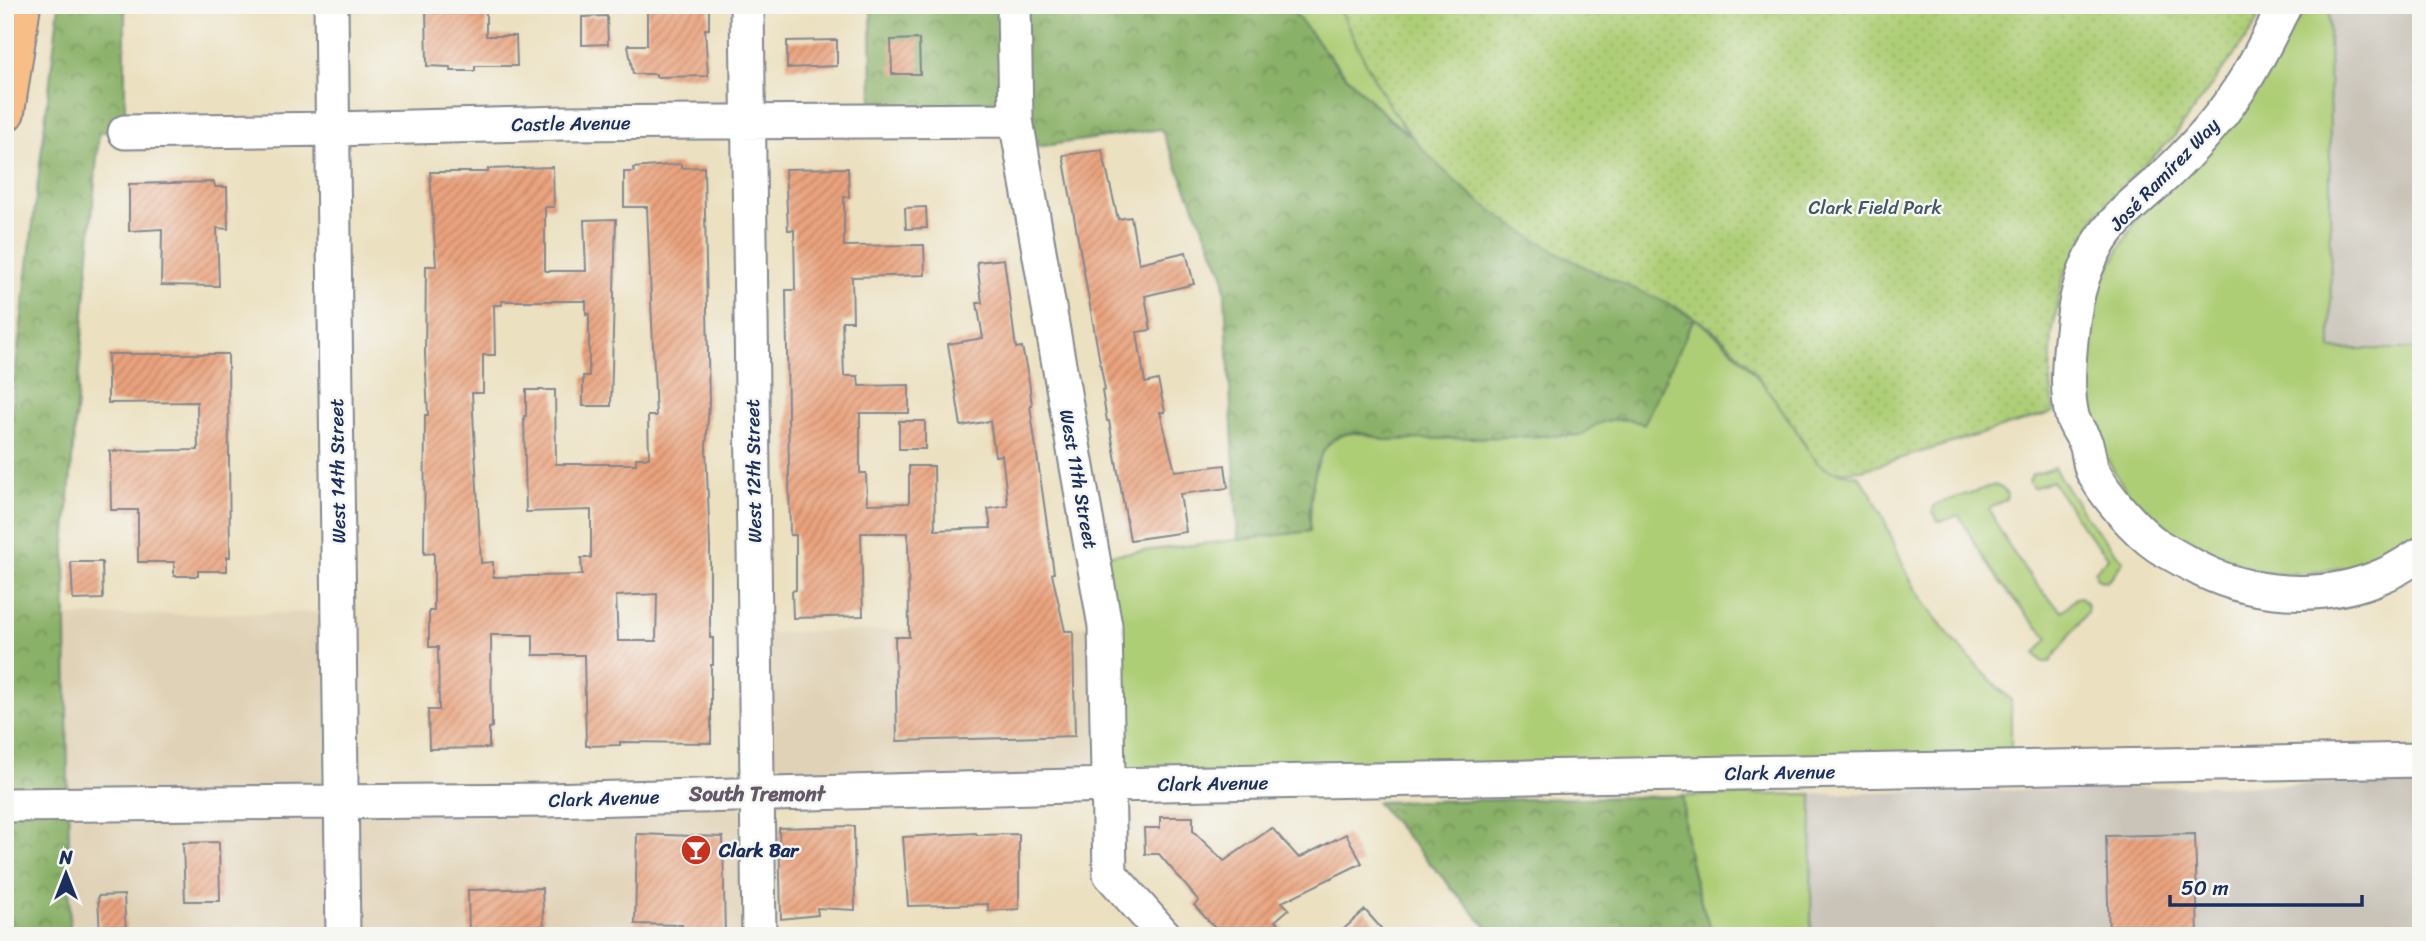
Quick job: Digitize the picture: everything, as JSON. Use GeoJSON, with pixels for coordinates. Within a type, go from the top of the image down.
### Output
{"type":"FeatureCollection","features":[{"type":"Feature","properties":{"kind":"highway"},"geometry":{"type":"LineString","coordinates":[[5,112],[21,5]]}},
{"type":"Feature","properties":{"kind":"street","name":"West 14th Street"},"geometry":{"type":"LineString","coordinates":[[331,5],[343,936]]}},
{"type":"Feature","properties":{"kind":"street","name":"West 12th Street"},"geometry":{"type":"LineString","coordinates":[[747,5],[759,936]]}},
{"type":"Feature","properties":{"kind":"street","name":"West 11th Street"},"geometry":{"type":"LineString","coordinates":[[1014,5],[1016,120],[1105,626],[1110,874],[1166,936]]}},
{"type":"Feature","properties":{"kind":"street","name":"José Ramírez Way"},"geometry":{"type":"LineString","coordinates":[[2285,5],[2245,80],[2219,117],[2175,167],[2129,208],[2102,239],[2084,275],[2075,303],[2069,360],[2072,414],[2077,430],[2085,442],[2092,469],[2134,525],[2156,545],[2203,572],[2241,586],[2274,592],[2305,592],[2347,587],[2385,575],[2421,554]]}},
{"type":"Feature","properties":{"kind":"street","name":"Castle Avenue"},"geometry":{"type":"LineString","coordinates":[[125,132],[332,130],[565,122],[1016,120]]}},
{"type":"Feature","properties":{"kind":"street","name":"Clark Avenue"},"geometry":{"type":"LineString","coordinates":[[5,805],[342,804],[1109,785],[2421,760]]}},
{"type":"Feature","properties":{"kind":"shaded area"},"geometry":{"type":"Polygon","coordinates":[[[2329,5],[2421,5],[2421,349],[2331,350],[2329,5]]]}},
{"type":"Feature","properties":{"kind":"shaded area"},"geometry":{"type":"Polygon","coordinates":[[[339,612],[342,803],[756,794],[755,633],[1105,626],[1109,785],[757,794],[759,936],[70,936],[66,616],[339,612]]]}},
{"type":"Feature","properties":{"kind":"shaded area"},"geometry":{"type":"Polygon","coordinates":[[[2421,782],[2421,936],[1811,936],[1812,794],[2421,782]]]}},
{"type":"Feature","properties":{"kind":"green space"},"geometry":{"type":"Polygon","coordinates":[[[59,5],[125,5],[125,132],[99,132],[65,546],[70,936],[5,936],[5,529],[14,383],[59,5]]]}},
{"type":"Feature","properties":{"kind":"green space"},"geometry":{"type":"Polygon","coordinates":[[[871,5],[1288,5],[1341,71],[1391,121],[1418,141],[1468,193],[1522,231],[1580,264],[1694,318],[1644,424],[1611,420],[1596,425],[1582,435],[1384,440],[1361,433],[1343,435],[1330,443],[1321,456],[1315,473],[1311,492],[1310,531],[1238,540],[1224,276],[1161,129],[1021,149],[1016,120],[872,120],[871,5]]]}},
{"type":"Feature","properties":{"kind":"green space"},"geometry":{"type":"Polygon","coordinates":[[[1288,5],[1338,5],[1373,74],[1415,138],[1363,93],[1288,5]]]}},
{"type":"Feature","properties":{"kind":"green space","name":"Clark Field Park"},"geometry":{"type":"Polygon","coordinates":[[[1338,5],[2263,5],[2253,29],[2172,139],[2096,215],[2063,278],[2052,333],[2050,372],[2054,412],[1862,470],[1838,472],[1829,470],[1814,459],[1752,369],[1720,336],[1670,304],[1597,273],[1551,249],[1497,214],[1447,174],[1404,126],[1386,100],[1338,5]]]}},
{"type":"Feature","properties":{"kind":"green space"},"geometry":{"type":"Polygon","coordinates":[[[2297,5],[2329,5],[2331,349],[2421,349],[2421,534],[2384,556],[2348,567],[2278,574],[2241,570],[2208,555],[2176,536],[2126,491],[2099,446],[2087,400],[2083,363],[2085,340],[2098,287],[2135,222],[2297,5]]]}},
{"type":"Feature","properties":{"kind":"green space"},"geometry":{"type":"Polygon","coordinates":[[[1694,318],[1735,352],[1757,377],[1789,419],[1815,460],[1833,471],[1859,476],[1868,488],[1924,602],[1959,646],[2011,700],[2011,767],[1109,785],[1093,557],[1310,531],[1315,473],[1321,456],[1330,443],[1343,435],[1361,433],[1384,440],[1581,435],[1595,425],[1611,420],[1644,424],[1694,318]]]}},
{"type":"Feature","properties":{"kind":"green space"},"geometry":{"type":"Polygon","coordinates":[[[2054,468],[2087,518],[2123,561],[2106,582],[2097,579],[2095,571],[2109,557],[2083,528],[2052,481],[2033,488],[2029,482],[2032,475],[2054,468]]]}},
{"type":"Feature","properties":{"kind":"green space"},"geometry":{"type":"Polygon","coordinates":[[[1995,485],[2003,489],[2007,495],[2006,499],[1989,509],[2030,576],[2062,611],[2076,598],[2081,597],[2088,605],[2087,612],[2050,662],[2043,662],[2035,654],[2048,638],[1999,580],[1959,515],[1938,521],[1933,511],[1934,506],[1939,503],[1995,485]]]}},
{"type":"Feature","properties":{"kind":"green space"},"geometry":{"type":"Polygon","coordinates":[[[1812,794],[1811,936],[1714,936],[1691,868],[1683,796],[1812,794]]]}},
{"type":"Feature","properties":{"kind":"green space"},"geometry":{"type":"Polygon","coordinates":[[[1683,796],[1691,868],[1714,936],[1494,936],[1376,802],[1683,796]]]}},
{"type":"Feature","properties":{"kind":"building"},"geometry":{"type":"Polygon","coordinates":[[[426,5],[486,5],[486,36],[516,36],[517,66],[475,66],[475,71],[451,71],[450,67],[427,66],[426,5]]]}},
{"type":"Feature","properties":{"kind":"building"},"geometry":{"type":"Polygon","coordinates":[[[647,5],[709,5],[709,29],[705,29],[708,76],[656,77],[656,74],[633,74],[628,45],[647,45],[647,5]]]}},
{"type":"Feature","properties":{"kind":"building"},"geometry":{"type":"Polygon","coordinates":[[[607,16],[608,44],[582,45],[582,17],[607,16]]]}},
{"type":"Feature","properties":{"kind":"building"},"geometry":{"type":"Polygon","coordinates":[[[919,39],[920,74],[892,74],[891,40],[919,39]]]}},
{"type":"Feature","properties":{"kind":"building"},"geometry":{"type":"Polygon","coordinates":[[[837,40],[837,66],[787,68],[787,41],[837,40]]]}},
{"type":"Feature","properties":{"kind":"building"},"geometry":{"type":"Polygon","coordinates":[[[1102,150],[1118,219],[1131,217],[1139,263],[1186,252],[1194,284],[1145,296],[1151,330],[1137,332],[1145,383],[1158,380],[1165,412],[1160,412],[1175,471],[1225,465],[1228,488],[1180,494],[1186,532],[1130,540],[1107,421],[1102,391],[1105,390],[1063,155],[1102,150]]]}},
{"type":"Feature","properties":{"kind":"building"},"geometry":{"type":"Polygon","coordinates":[[[681,164],[681,168],[704,167],[709,403],[706,448],[710,638],[713,638],[711,743],[620,742],[620,745],[586,746],[584,655],[533,655],[533,635],[491,635],[492,727],[489,728],[489,748],[429,749],[428,710],[439,710],[438,647],[429,647],[429,611],[434,611],[434,553],[424,554],[425,415],[428,415],[425,355],[426,266],[436,266],[430,172],[488,172],[488,169],[553,167],[554,207],[545,207],[545,271],[586,271],[584,220],[616,219],[611,406],[583,406],[583,376],[589,376],[589,314],[586,315],[586,301],[502,301],[502,305],[494,305],[495,355],[483,355],[483,393],[472,393],[481,563],[493,562],[493,577],[582,575],[581,558],[591,558],[591,510],[526,512],[526,390],[555,390],[556,464],[636,464],[636,458],[649,458],[648,416],[656,416],[647,207],[624,207],[624,172],[634,172],[633,168],[681,164]],[[657,594],[616,596],[618,641],[656,641],[657,594]]]}},
{"type":"Feature","properties":{"kind":"building"},"geometry":{"type":"Polygon","coordinates":[[[848,168],[849,197],[844,197],[844,246],[924,245],[925,275],[852,277],[853,321],[842,321],[844,376],[858,376],[859,386],[909,385],[909,413],[860,413],[860,473],[866,473],[867,504],[909,503],[909,466],[934,466],[935,530],[991,528],[988,509],[1008,506],[1002,455],[995,456],[990,421],[961,426],[948,344],[983,338],[977,303],[982,303],[977,262],[1004,259],[1016,348],[1022,347],[1029,381],[1030,406],[1054,573],[1052,574],[1065,631],[1073,631],[1075,736],[897,741],[895,637],[909,637],[908,533],[861,533],[863,616],[793,618],[796,535],[790,535],[786,290],[795,290],[794,230],[788,230],[785,169],[848,168]]]}},
{"type":"Feature","properties":{"kind":"building"},"geometry":{"type":"Polygon","coordinates":[[[214,182],[215,187],[227,187],[228,229],[217,228],[219,286],[161,285],[162,229],[129,231],[129,184],[214,182]]]}},
{"type":"Feature","properties":{"kind":"building"},"geometry":{"type":"Polygon","coordinates":[[[926,207],[927,228],[906,229],[905,208],[926,207]]]}},
{"type":"Feature","properties":{"kind":"building"},"geometry":{"type":"Polygon","coordinates":[[[108,354],[228,354],[230,557],[227,557],[227,571],[198,571],[198,576],[174,576],[174,562],[138,562],[138,510],[111,510],[110,451],[198,450],[197,402],[108,403],[108,354]]]}},
{"type":"Feature","properties":{"kind":"building"},"geometry":{"type":"Polygon","coordinates":[[[899,421],[925,421],[925,449],[899,449],[899,421]]]}},
{"type":"Feature","properties":{"kind":"building"},"geometry":{"type":"Polygon","coordinates":[[[71,562],[102,562],[103,599],[73,600],[71,562]]]}},
{"type":"Feature","properties":{"kind":"building"},"geometry":{"type":"Polygon","coordinates":[[[1160,817],[1193,817],[1193,831],[1224,861],[1272,828],[1299,858],[1346,834],[1362,863],[1282,902],[1289,909],[1275,921],[1291,936],[1222,936],[1194,905],[1199,901],[1159,854],[1145,854],[1144,828],[1160,828],[1160,817]]]}},
{"type":"Feature","properties":{"kind":"building"},"geometry":{"type":"Polygon","coordinates":[[[854,826],[855,910],[817,908],[818,915],[781,919],[779,828],[854,826]]]}},
{"type":"Feature","properties":{"kind":"building"},"geometry":{"type":"Polygon","coordinates":[[[976,833],[1019,834],[1019,909],[988,911],[988,904],[908,906],[903,837],[976,833]]]}},
{"type":"Feature","properties":{"kind":"building"},"geometry":{"type":"Polygon","coordinates":[[[637,834],[723,837],[725,936],[682,936],[682,925],[635,924],[637,834]]]}},
{"type":"Feature","properties":{"kind":"building"},"geometry":{"type":"Polygon","coordinates":[[[2195,834],[2198,936],[2109,936],[2106,836],[2195,834]]]}},
{"type":"Feature","properties":{"kind":"building"},"geometry":{"type":"Polygon","coordinates":[[[219,842],[220,901],[185,901],[183,843],[219,842]]]}},
{"type":"Feature","properties":{"kind":"building"},"geometry":{"type":"Polygon","coordinates":[[[542,888],[544,931],[469,933],[468,890],[542,888]]]}},
{"type":"Feature","properties":{"kind":"building"},"geometry":{"type":"Polygon","coordinates":[[[124,895],[126,936],[100,936],[98,896],[124,895]]]}},
{"type":"Feature","properties":{"kind":"building"},"geometry":{"type":"Polygon","coordinates":[[[1365,910],[1388,936],[1336,936],[1365,910]]]}},
{"type":"Feature","properties":{"kind":"place","name":"Clark Bar"},"geometry":{"type":"Point","coordinates":[696,850]}},
{"type":"Feature","properties":{"kind":"district","name":"South Tremont"},"geometry":{"type":"Point","coordinates":[757,794]}}]}
